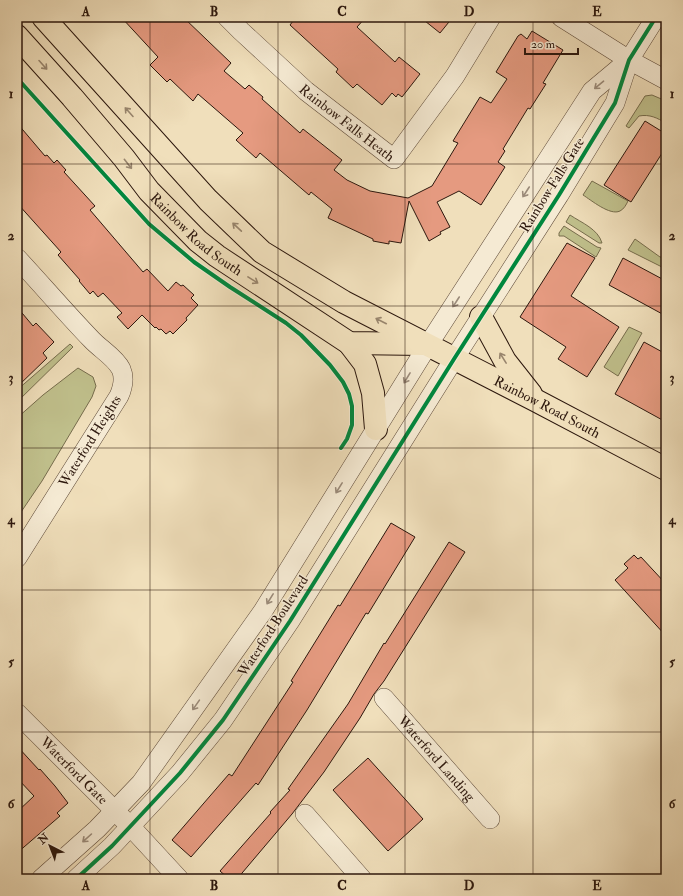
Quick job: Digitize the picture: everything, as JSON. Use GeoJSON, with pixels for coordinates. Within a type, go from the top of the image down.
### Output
{"type":"FeatureCollection","features":[{"type":"Feature","properties":{"kind":"main road","name":"Rainbow Road South"},"geometry":{"type":"LineString","coordinates":[[43,17],[208,200],[262,252],[344,302],[666,469]]}},
{"type":"Feature","properties":{"kind":"main road","name":"Rainbow Road South"},"geometry":{"type":"LineString","coordinates":[[17,36],[124,158],[149,191],[198,241],[236,269],[348,343],[428,345]]}},
{"type":"Feature","properties":{"kind":"main road"},"geometry":{"type":"LineString","coordinates":[[481,317],[504,361],[535,400]]}},
{"type":"Feature","properties":{"kind":"main road"},"geometry":{"type":"LineString","coordinates":[[348,343],[365,364],[373,393],[376,429]]}},
{"type":"Feature","properties":{"kind":"street","name":"Rainbow Falls Heath"},"geometry":{"type":"LineString","coordinates":[[227,17],[306,91],[394,159],[455,76],[491,17]]}},
{"type":"Feature","properties":{"kind":"street"},"geometry":{"type":"LineString","coordinates":[[561,17],[629,60],[666,80]]}},
{"type":"Feature","properties":{"kind":"street","name":"Rainbow Falls Gate"},"geometry":{"type":"LineString","coordinates":[[454,359],[559,195],[615,103],[629,60],[656,17]]}},
{"type":"Feature","properties":{"kind":"street","name":"Rainbow Falls Gate"},"geometry":{"type":"LineString","coordinates":[[428,345],[592,91],[629,60]]}},
{"type":"Feature","properties":{"kind":"street","name":"Waterford Heights"},"geometry":{"type":"LineString","coordinates":[[17,258],[83,331],[118,364],[122,371],[123,378],[123,386],[119,396],[17,558]]}},
{"type":"Feature","properties":{"kind":"street","name":"Waterford Boulevard"},"geometry":{"type":"LineString","coordinates":[[41,879],[97,829],[141,783],[263,611],[428,345]]}},
{"type":"Feature","properties":{"kind":"street","name":"Waterford Boulevard"},"geometry":{"type":"LineString","coordinates":[[76,879],[131,827],[180,773],[223,720],[290,621],[454,359]]}},
{"type":"Feature","properties":{"kind":"street","name":"Waterford Landing"},"geometry":{"type":"LineString","coordinates":[[384,698],[490,819]]}},
{"type":"Feature","properties":{"kind":"street","name":"Waterford Gate"},"geometry":{"type":"LineString","coordinates":[[17,713],[131,827],[179,879]]}},
{"type":"Feature","properties":{"kind":"street"},"geometry":{"type":"LineString","coordinates":[[305,814],[362,879]]}},
{"type":"Feature","properties":{"kind":"green space"},"geometry":{"type":"Polygon","coordinates":[[[652,95],[666,101],[666,123],[653,117],[639,116],[629,128],[626,126],[645,96],[652,95]]]}},
{"type":"Feature","properties":{"kind":"green space"},"geometry":{"type":"Polygon","coordinates":[[[592,181],[628,201],[624,208],[616,212],[611,211],[601,207],[583,195],[592,181]]]}},
{"type":"Feature","properties":{"kind":"green space"},"geometry":{"type":"Polygon","coordinates":[[[570,215],[593,230],[600,238],[602,243],[599,243],[566,222],[570,215]]]}},
{"type":"Feature","properties":{"kind":"green space"},"geometry":{"type":"Polygon","coordinates":[[[564,226],[601,248],[596,257],[564,236],[559,236],[559,233],[564,226]]]}},
{"type":"Feature","properties":{"kind":"green space"},"geometry":{"type":"Polygon","coordinates":[[[635,239],[660,257],[666,257],[666,264],[664,268],[628,250],[635,239]]]}},
{"type":"Feature","properties":{"kind":"green space"},"geometry":{"type":"Polygon","coordinates":[[[629,327],[642,333],[618,376],[604,367],[629,327]]]}},
{"type":"Feature","properties":{"kind":"green space"},"geometry":{"type":"Polygon","coordinates":[[[70,344],[73,347],[17,402],[17,390],[70,344]]]}},
{"type":"Feature","properties":{"kind":"green space"},"geometry":{"type":"Polygon","coordinates":[[[78,368],[93,377],[96,386],[92,397],[42,481],[17,518],[17,418],[43,395],[78,368]]]}},
{"type":"Feature","properties":{"kind":"building"},"geometry":{"type":"Polygon","coordinates":[[[121,17],[183,17],[231,63],[224,71],[245,89],[249,85],[263,97],[262,99],[300,133],[303,129],[342,160],[334,170],[347,180],[370,191],[408,198],[432,186],[458,143],[453,141],[480,97],[491,103],[507,79],[496,72],[518,36],[521,34],[527,39],[532,31],[563,50],[543,83],[546,84],[530,109],[528,108],[503,149],[505,151],[498,162],[505,167],[481,205],[459,191],[437,202],[450,227],[440,232],[441,234],[429,241],[409,201],[401,243],[389,241],[389,244],[373,241],[373,239],[328,218],[332,209],[311,192],[309,195],[260,153],[256,158],[236,140],[243,133],[198,94],[193,101],[170,79],[167,82],[150,65],[158,57],[121,17]]]}},
{"type":"Feature","properties":{"kind":"building"},"geometry":{"type":"Polygon","coordinates":[[[296,17],[366,17],[357,27],[395,62],[399,57],[420,74],[402,97],[398,94],[396,97],[392,93],[382,105],[357,84],[353,88],[336,72],[338,69],[290,25],[296,17]]]}},
{"type":"Feature","properties":{"kind":"building"},"geometry":{"type":"Polygon","coordinates":[[[420,17],[453,17],[440,33],[420,17]]]}},
{"type":"Feature","properties":{"kind":"building"},"geometry":{"type":"Polygon","coordinates":[[[645,121],[666,134],[666,147],[631,202],[604,185],[645,121]]]}},
{"type":"Feature","properties":{"kind":"building"},"geometry":{"type":"Polygon","coordinates":[[[17,123],[45,156],[47,155],[54,163],[57,160],[66,170],[64,172],[95,206],[90,210],[143,272],[147,269],[168,291],[176,282],[181,286],[183,285],[194,295],[191,298],[198,305],[186,318],[187,320],[173,334],[170,331],[166,334],[161,329],[159,330],[156,327],[155,328],[142,315],[128,329],[117,317],[122,313],[103,293],[98,297],[93,291],[90,294],[58,255],[61,252],[17,203],[17,123]]]}},
{"type":"Feature","properties":{"kind":"building"},"geometry":{"type":"Polygon","coordinates":[[[567,243],[595,258],[571,296],[619,327],[587,377],[558,359],[566,347],[520,317],[567,243]]]}},
{"type":"Feature","properties":{"kind":"building"},"geometry":{"type":"Polygon","coordinates":[[[623,258],[666,281],[666,316],[609,285],[623,258]]]}},
{"type":"Feature","properties":{"kind":"building"},"geometry":{"type":"Polygon","coordinates":[[[17,307],[33,326],[36,323],[54,342],[43,353],[47,358],[17,387],[17,307]]]}},
{"type":"Feature","properties":{"kind":"building"},"geometry":{"type":"Polygon","coordinates":[[[644,342],[666,354],[666,422],[615,394],[644,342]]]}},
{"type":"Feature","properties":{"kind":"building"},"geometry":{"type":"Polygon","coordinates":[[[391,523],[415,537],[368,614],[366,613],[307,710],[258,785],[256,783],[191,857],[172,840],[229,774],[232,776],[293,682],[291,681],[338,605],[340,606],[391,523]]]}},
{"type":"Feature","properties":{"kind":"building"},"geometry":{"type":"Polygon","coordinates":[[[449,542],[465,552],[360,718],[324,772],[292,814],[237,879],[229,879],[220,871],[290,790],[288,789],[348,704],[384,643],[385,644],[449,542]]]}},
{"type":"Feature","properties":{"kind":"building"},"geometry":{"type":"Polygon","coordinates":[[[634,555],[638,559],[641,557],[666,584],[666,636],[615,580],[628,568],[624,564],[634,555]]]}},
{"type":"Feature","properties":{"kind":"building"},"geometry":{"type":"Polygon","coordinates":[[[17,746],[39,770],[40,769],[68,803],[57,813],[60,816],[17,853],[17,812],[34,796],[17,778],[17,746]]]}},
{"type":"Feature","properties":{"kind":"building"},"geometry":{"type":"Polygon","coordinates":[[[368,758],[423,819],[388,851],[333,790],[368,758]]]}},
{"type":"Feature","properties":{"kind":"cycle path"},"geometry":{"type":"LineString","coordinates":[[76,879],[112,846],[180,773],[223,720],[290,621],[454,359],[559,195],[615,103],[629,60],[656,17]]}},
{"type":"Feature","properties":{"kind":"cycle path"},"geometry":{"type":"LineString","coordinates":[[17,78],[149,224],[194,262],[286,323],[301,335],[330,365],[343,382],[349,394],[352,406],[352,425],[347,439],[341,448]]}}]}
